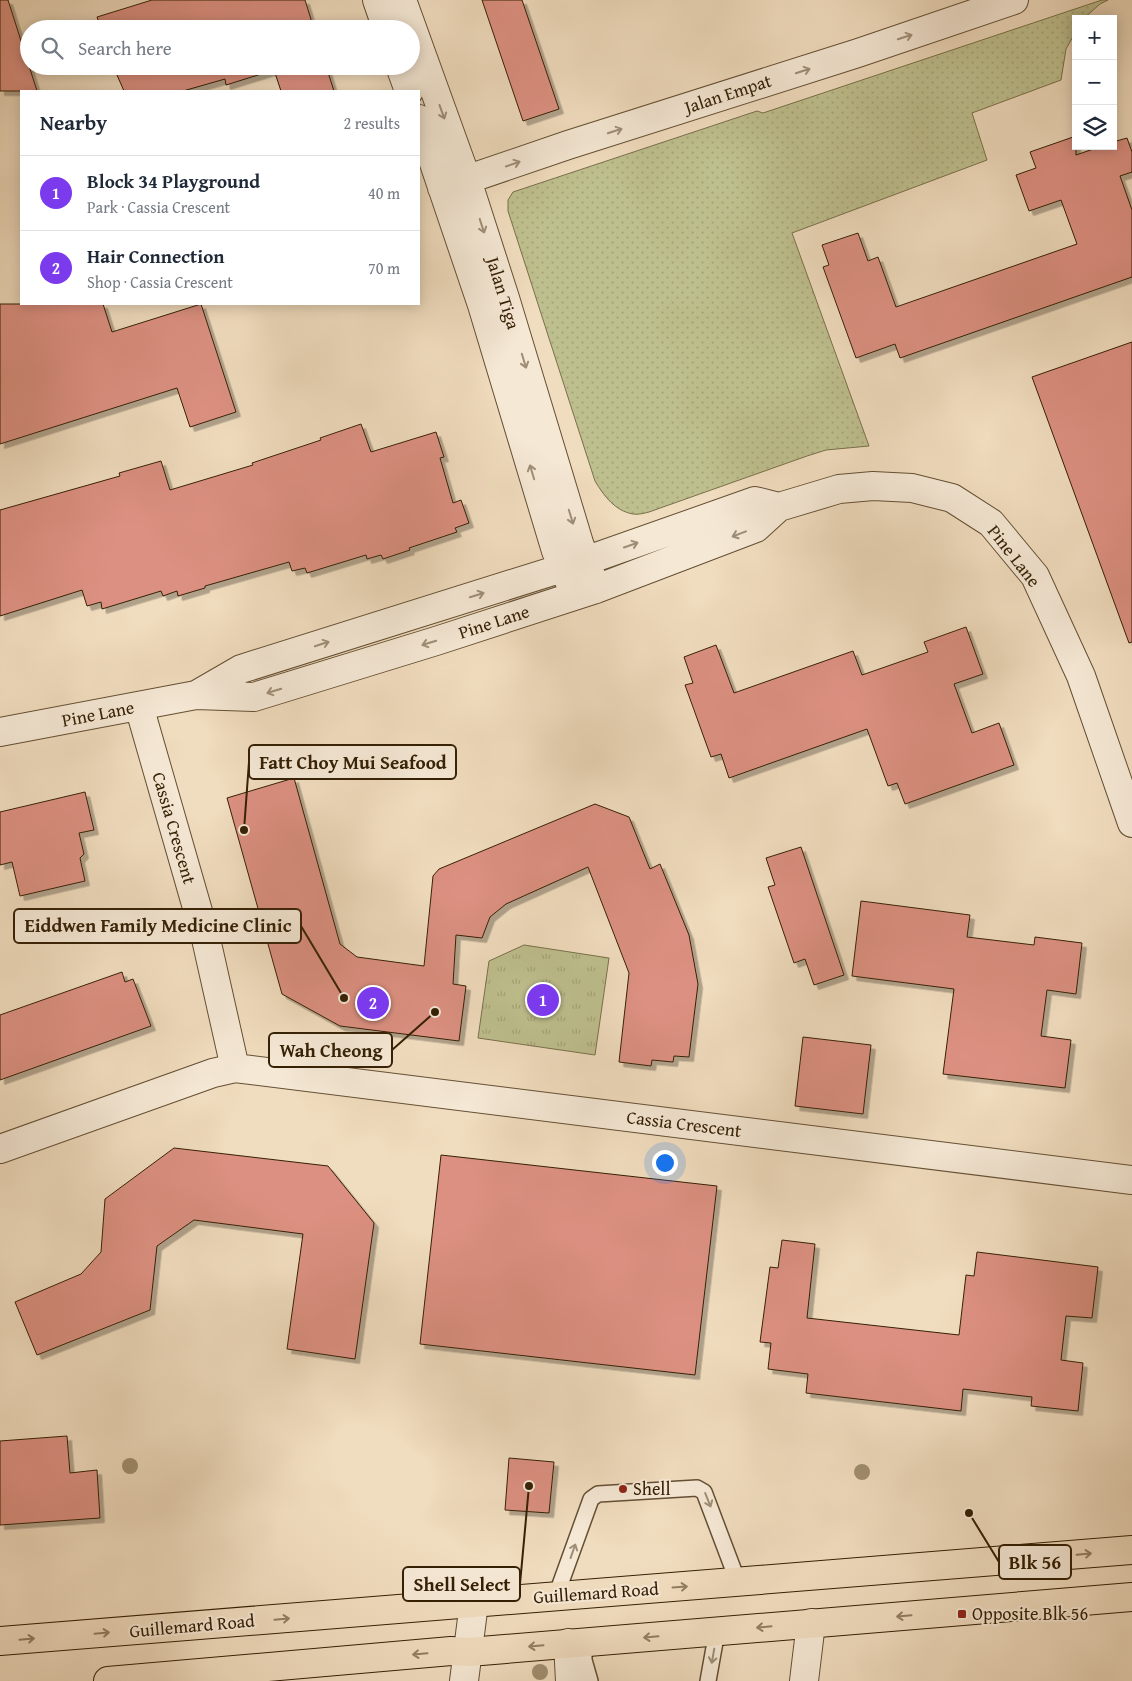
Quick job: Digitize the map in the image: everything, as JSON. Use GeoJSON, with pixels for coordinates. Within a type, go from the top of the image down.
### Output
{"type":"FeatureCollection","features":[{"type":"Feature","properties":{"kind":"main road","name":"Guillemard Road"},"geometry":{"type":"LineString","coordinates":[[0,1641],[1132,1550]]}},
{"type":"Feature","properties":{"kind":"main road"},"geometry":{"type":"LineString","coordinates":[[108,1681],[295,1673],[451,1651],[468,1652],[1132,1597]]}},
{"type":"Feature","properties":{"kind":"street"},"geometry":{"type":"LineString","coordinates":[[377,0],[384,20]]}},
{"type":"Feature","properties":{"kind":"street","name":"Jalan Tiga"},"geometry":{"type":"LineString","coordinates":[[402,0],[408,20]]}},
{"type":"Feature","properties":{"kind":"street","name":"Jalan Empat"},"geometry":{"type":"LineString","coordinates":[[455,184],[568,145],[867,50],[1014,0]]}},
{"type":"Feature","properties":{"kind":"street","name":"Jalan Tiga"},"geometry":{"type":"LineString","coordinates":[[420,62],[455,184],[493,302],[556,551],[575,564],[586,592]]}},
{"type":"Feature","properties":{"kind":"street"},"geometry":{"type":"LineString","coordinates":[[403,75],[409,90]]}},
{"type":"Feature","properties":{"kind":"street","name":"Jalan Tiga"},"geometry":{"type":"LineString","coordinates":[[420,121],[455,184]]}},
{"type":"Feature","properties":{"kind":"street","name":"Pine Lane"},"geometry":{"type":"LineString","coordinates":[[0,732],[196,695],[254,697],[427,644],[586,592],[756,528],[778,508],[839,488],[873,486],[912,488],[952,498],[991,523],[1035,576],[1081,676],[1126,787],[1132,823]]}},
{"type":"Feature","properties":{"kind":"street","name":"Pine Lane"},"geometry":{"type":"LineString","coordinates":[[196,695],[241,669],[575,564],[755,502],[778,508]]}},
{"type":"Feature","properties":{"kind":"street","name":"Cassia Crescent"},"geometry":{"type":"LineString","coordinates":[[139,706],[206,939],[235,1068]]}},
{"type":"Feature","properties":{"kind":"street","name":"Cassia Crescent"},"geometry":{"type":"LineString","coordinates":[[0,1149],[213,1073],[235,1068],[1132,1180]]}},
{"type":"Feature","properties":{"kind":"street"},"geometry":{"type":"LineString","coordinates":[[464,1681],[474,1603]]}},
{"type":"Feature","properties":{"kind":"street"},"geometry":{"type":"LineString","coordinates":[[804,1681],[811,1623]]}},
{"type":"Feature","properties":{"kind":"street"},"geometry":{"type":"LineString","coordinates":[[570,1681],[576,1643]]}},
{"type":"Feature","properties":{"kind":"lane"},"geometry":{"type":"LineString","coordinates":[[556,1596],[591,1499],[598,1494],[701,1489],[704,1492],[738,1582]]}},
{"type":"Feature","properties":{"kind":"lane"},"geometry":{"type":"LineString","coordinates":[[708,1681],[717,1631]]}},
{"type":"Feature","properties":{"kind":"lane"},"geometry":{"type":"LineString","coordinates":[[576,1643],[584,1660],[590,1681]]}},
{"type":"Feature","properties":{"kind":"green space"},"geometry":{"type":"Polygon","coordinates":[[[1102,0],[1108,0],[1100,4],[1088,15],[1072,15],[1072,38],[1066,49],[1061,80],[972,113],[987,160],[792,233],[869,446],[826,450],[649,512],[635,514],[621,510],[602,492],[595,481],[508,211],[508,200],[513,192],[757,111],[763,113],[1102,0]]]}},
{"type":"Feature","properties":{"kind":"green space"},"geometry":{"type":"Polygon","coordinates":[[[524,945],[609,958],[595,1055],[478,1038],[489,961],[524,945]]]}},
{"type":"Feature","properties":{"kind":"building"},"geometry":{"type":"Polygon","coordinates":[[[0,0],[8,0],[20,38],[20,75],[32,75],[37,90],[0,91],[0,0]]]}},
{"type":"Feature","properties":{"kind":"building"},"geometry":{"type":"Polygon","coordinates":[[[152,0],[305,0],[311,20],[98,20],[97,17],[152,0]]]}},
{"type":"Feature","properties":{"kind":"building"},"geometry":{"type":"Polygon","coordinates":[[[482,0],[522,0],[559,109],[523,121],[482,0]]]}},
{"type":"Feature","properties":{"kind":"building"},"geometry":{"type":"Polygon","coordinates":[[[117,75],[258,75],[226,85],[225,79],[186,90],[124,90],[117,75]]]}},
{"type":"Feature","properties":{"kind":"building"},"geometry":{"type":"Polygon","coordinates":[[[276,75],[329,75],[334,90],[281,90],[276,75]]]}},
{"type":"Feature","properties":{"kind":"building"},"geometry":{"type":"Polygon","coordinates":[[[1072,137],[1072,150],[1076,150],[1076,155],[1090,150],[1117,150],[1117,141],[1127,138],[1132,152],[1132,172],[1120,176],[1132,210],[1132,277],[900,358],[895,344],[856,358],[823,267],[829,265],[822,245],[858,233],[868,261],[878,257],[896,307],[1077,244],[1061,200],[1029,211],[1016,175],[1036,168],[1030,152],[1072,137]]]}},
{"type":"Feature","properties":{"kind":"building"},"geometry":{"type":"Polygon","coordinates":[[[0,304],[103,305],[112,332],[201,305],[236,412],[190,427],[177,388],[0,444],[0,304]]]}},
{"type":"Feature","properties":{"kind":"building"},"geometry":{"type":"Polygon","coordinates":[[[1132,342],[1132,642],[1129,643],[1032,377],[1132,342]]]}},
{"type":"Feature","properties":{"kind":"building"},"geometry":{"type":"Polygon","coordinates":[[[361,424],[371,452],[436,432],[444,457],[440,458],[453,503],[461,500],[469,523],[455,528],[457,532],[383,559],[381,555],[367,559],[366,555],[307,573],[305,568],[292,571],[289,562],[205,586],[205,588],[178,596],[177,591],[163,596],[161,591],[102,609],[101,602],[87,606],[82,590],[0,616],[0,510],[120,476],[119,473],[161,461],[170,490],[253,465],[252,463],[321,440],[320,438],[361,424]]]}},
{"type":"Feature","properties":{"kind":"building"},"geometry":{"type":"Polygon","coordinates":[[[966,627],[983,674],[954,684],[972,733],[999,723],[1014,765],[905,804],[897,783],[888,786],[867,729],[729,778],[721,754],[711,757],[685,685],[693,683],[684,657],[716,645],[734,693],[853,651],[862,675],[928,652],[924,642],[966,627]]]}},
{"type":"Feature","properties":{"kind":"building"},"geometry":{"type":"Polygon","coordinates":[[[294,778],[340,944],[357,957],[424,966],[433,876],[439,869],[595,804],[629,817],[650,869],[660,864],[689,935],[698,984],[689,1057],[674,1056],[673,1062],[652,1060],[651,1066],[619,1062],[629,973],[588,867],[506,904],[490,917],[482,938],[456,935],[453,984],[466,986],[459,1041],[340,1026],[282,994],[227,798],[294,778]]]}},
{"type":"Feature","properties":{"kind":"building"},"geometry":{"type":"Polygon","coordinates":[[[85,792],[94,830],[79,833],[84,854],[80,858],[85,881],[20,896],[12,862],[0,865],[0,812],[85,792]]]}},
{"type":"Feature","properties":{"kind":"building"},"geometry":{"type":"Polygon","coordinates":[[[801,847],[844,975],[814,985],[805,959],[794,963],[768,887],[775,885],[766,858],[801,847]]]}},
{"type":"Feature","properties":{"kind":"building"},"geometry":{"type":"Polygon","coordinates":[[[861,901],[970,915],[967,937],[1034,945],[1035,937],[1082,943],[1076,994],[1047,990],[1041,1036],[1071,1040],[1065,1088],[943,1074],[954,989],[852,976],[861,901]]]}},
{"type":"Feature","properties":{"kind":"building"},"geometry":{"type":"Polygon","coordinates":[[[122,972],[125,982],[133,979],[151,1026],[0,1080],[0,1015],[122,972]]]}},
{"type":"Feature","properties":{"kind":"building"},"geometry":{"type":"Polygon","coordinates":[[[803,1037],[871,1045],[863,1114],[795,1106],[803,1037]]]}},
{"type":"Feature","properties":{"kind":"building"},"geometry":{"type":"Polygon","coordinates":[[[174,1148],[328,1166],[374,1223],[355,1359],[287,1349],[303,1234],[194,1220],[157,1246],[150,1310],[37,1355],[15,1302],[81,1274],[101,1252],[105,1199],[174,1148]]]}},
{"type":"Feature","properties":{"kind":"building"},"geometry":{"type":"Polygon","coordinates":[[[441,1155],[717,1186],[695,1375],[420,1344],[441,1155]]]}},
{"type":"Feature","properties":{"kind":"building"},"geometry":{"type":"Polygon","coordinates":[[[782,1240],[815,1244],[807,1318],[959,1335],[966,1275],[974,1276],[977,1252],[1098,1267],[1092,1318],[1066,1316],[1061,1360],[1083,1363],[1078,1411],[1031,1406],[1032,1397],[963,1389],[961,1411],[806,1393],[808,1374],[768,1369],[771,1343],[760,1342],[770,1267],[778,1268],[782,1240]]]}},
{"type":"Feature","properties":{"kind":"building"},"geometry":{"type":"Polygon","coordinates":[[[67,1436],[70,1473],[97,1470],[100,1518],[0,1525],[0,1441],[67,1436]]]}},
{"type":"Feature","properties":{"kind":"building"},"geometry":{"type":"Polygon","coordinates":[[[509,1458],[554,1462],[549,1513],[505,1510],[509,1458]]]}},
{"type":"Feature","properties":{"kind":"place","name":"Fatt Choy Mui Seafood"},"geometry":{"type":"Point","coordinates":[244,830]}},
{"type":"Feature","properties":{"kind":"place","name":"Eiddwen Family Medicine Clinic"},"geometry":{"type":"Point","coordinates":[344,998]}},
{"type":"Feature","properties":{"kind":"place","name":"Block 34 Playground"},"geometry":{"type":"Point","coordinates":[543,1000]}},
{"type":"Feature","properties":{"kind":"place","name":"Hair Connection"},"geometry":{"type":"Point","coordinates":[373,1003]}},
{"type":"Feature","properties":{"kind":"place","name":"Wah Cheong"},"geometry":{"type":"Point","coordinates":[435,1012]}},
{"type":"Feature","properties":{"kind":"place","name":"Shell Select"},"geometry":{"type":"Point","coordinates":[529,1486]}},
{"type":"Feature","properties":{"kind":"place","name":"Shell"},"geometry":{"type":"Point","coordinates":[623,1489]}},
{"type":"Feature","properties":{"kind":"place","name":"Blk 56"},"geometry":{"type":"Point","coordinates":[969,1513]}},
{"type":"Feature","properties":{"kind":"place","name":"Opposite Blk 56"},"geometry":{"type":"Point","coordinates":[962,1614]}}]}
